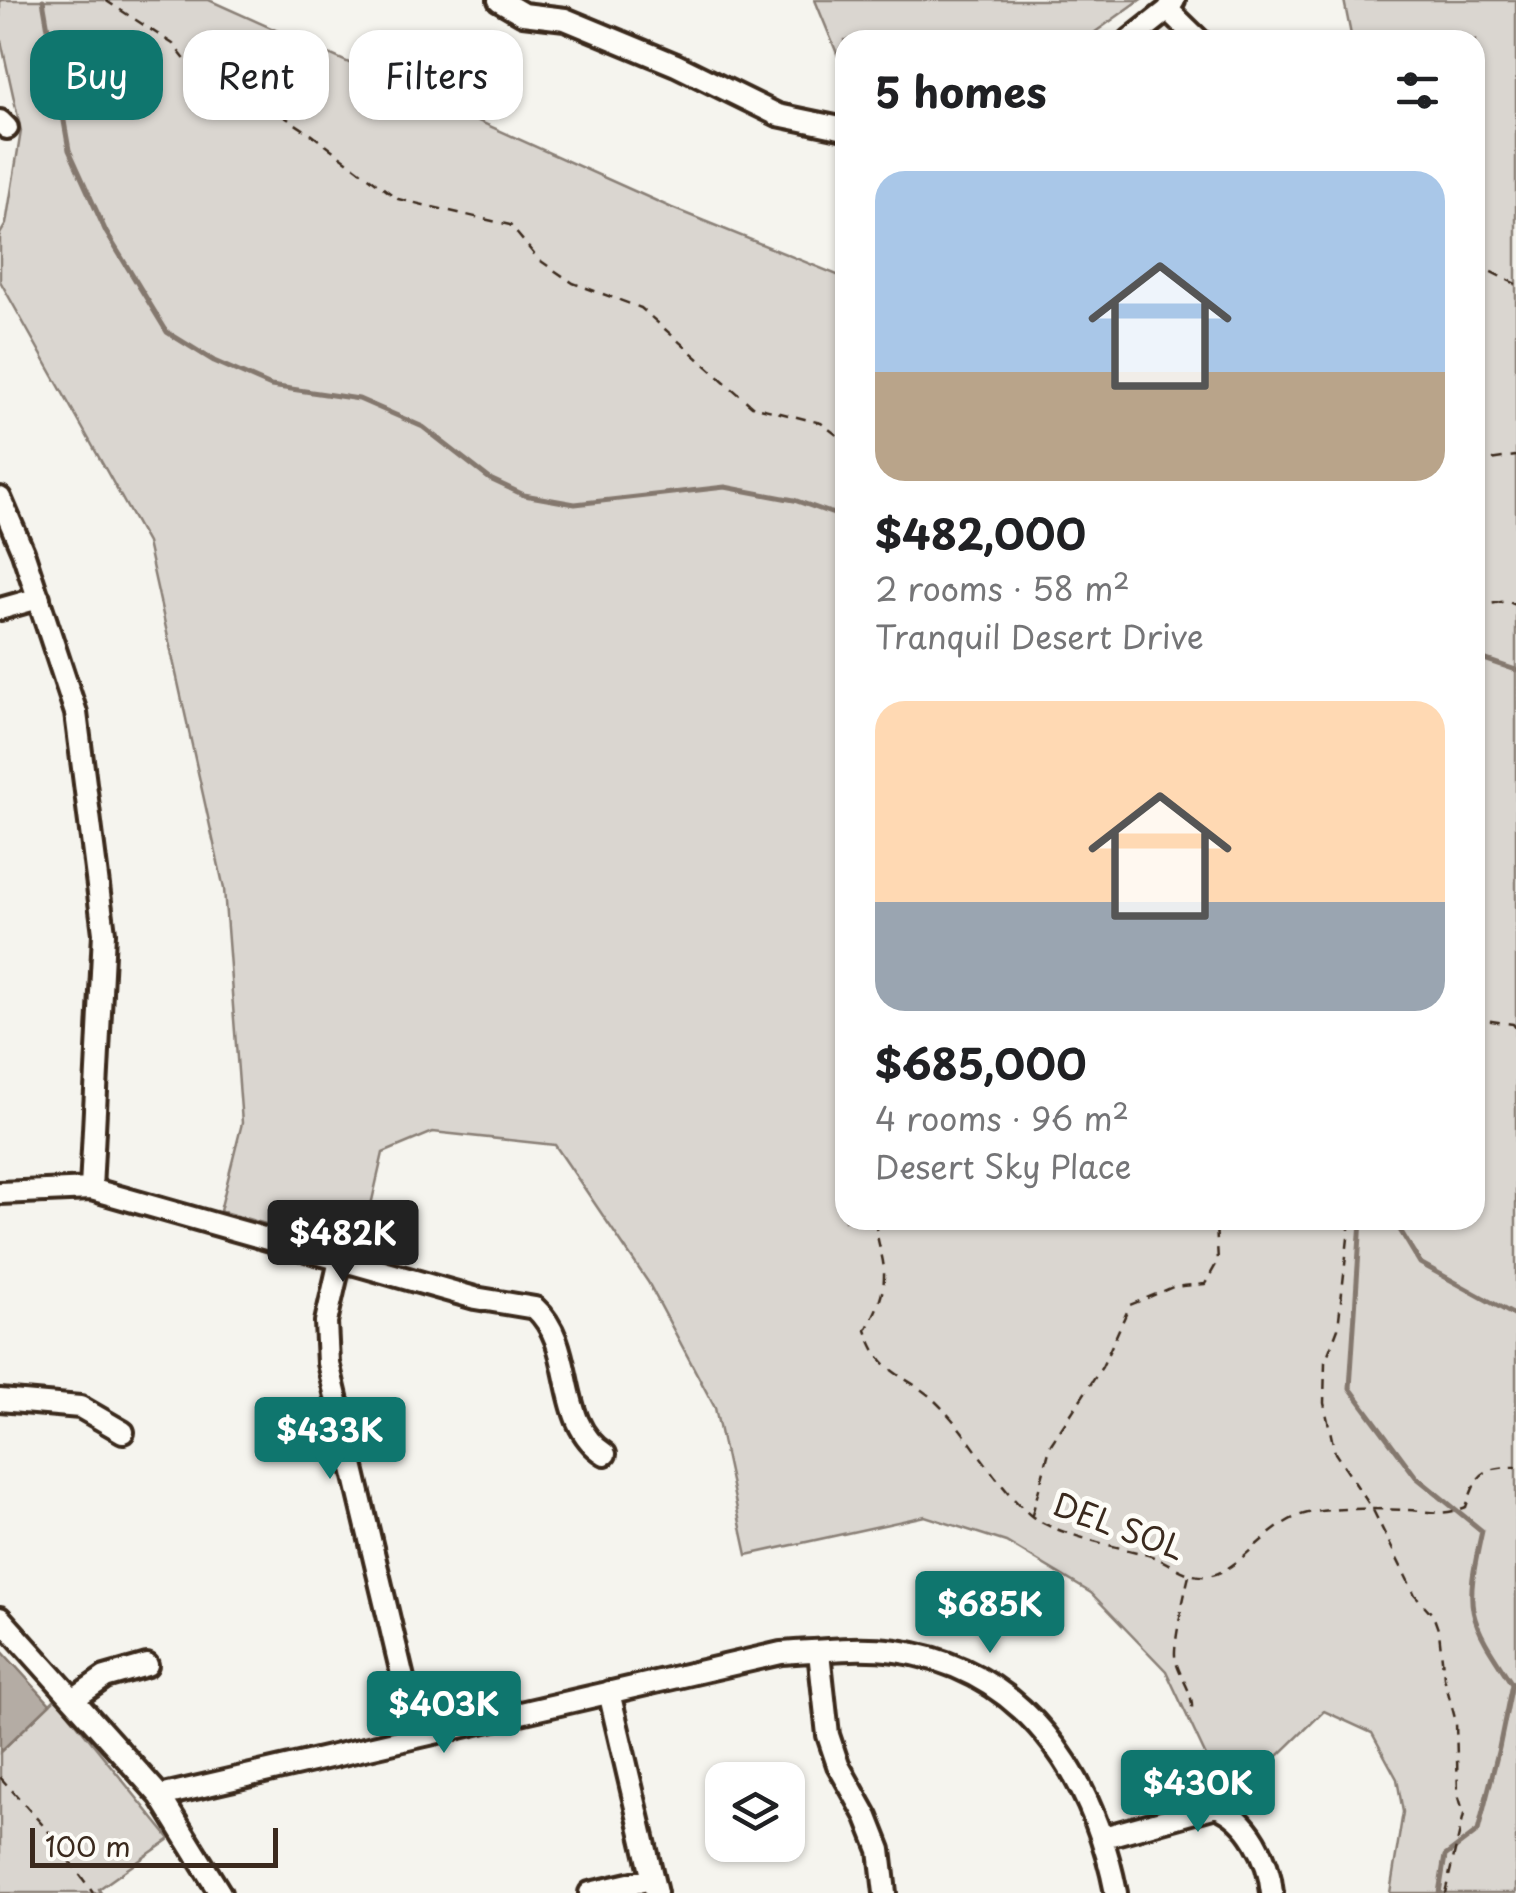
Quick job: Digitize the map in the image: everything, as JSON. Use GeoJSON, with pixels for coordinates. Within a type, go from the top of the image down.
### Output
{"type":"FeatureCollection","features":[{"type":"Feature","properties":{"kind":"street"},"geometry":{"type":"LineString","coordinates":[[499,0],[524,14],[565,19],[676,65],[778,115],[835,127]]}},
{"type":"Feature","properties":{"kind":"street"},"geometry":{"type":"LineString","coordinates":[[549,0],[565,19]]}},
{"type":"Feature","properties":{"kind":"street"},"geometry":{"type":"LineString","coordinates":[[1142,30],[1171,5],[1192,30]]}},
{"type":"Feature","properties":{"kind":"street"},"geometry":{"type":"LineString","coordinates":[[0,498],[24,552],[76,713],[104,934],[91,1189]]}},
{"type":"Feature","properties":{"kind":"street"},"geometry":{"type":"LineString","coordinates":[[0,610],[38,598]]}},
{"type":"Feature","properties":{"kind":"street"},"geometry":{"type":"LineString","coordinates":[[0,1193],[91,1189],[492,1303],[535,1308],[555,1341],[580,1430],[592,1446],[605,1454]]}},
{"type":"Feature","properties":{"kind":"street"},"geometry":{"type":"LineString","coordinates":[[348,1226],[326,1322],[328,1363],[417,1737]]}},
{"type":"Feature","properties":{"kind":"street"},"geometry":{"type":"LineString","coordinates":[[0,1400],[80,1407],[123,1432]]}},
{"type":"Feature","properties":{"kind":"street"},"geometry":{"type":"LineString","coordinates":[[0,1618],[160,1796],[220,1893]]}},
{"type":"Feature","properties":{"kind":"street"},"geometry":{"type":"LineString","coordinates":[[160,1796],[781,1654],[894,1650],[935,1658],[982,1680],[1021,1710],[1061,1750],[1104,1837],[1116,1893]]}},
{"type":"Feature","properties":{"kind":"street"},"geometry":{"type":"LineString","coordinates":[[818,1652],[828,1735],[838,1766],[880,1850],[885,1893]]}},
{"type":"Feature","properties":{"kind":"street"},"geometry":{"type":"LineString","coordinates":[[74,1698],[105,1677],[147,1665]]}},
{"type":"Feature","properties":{"kind":"street"},"geometry":{"type":"LineString","coordinates":[[590,1893],[653,1886],[609,1692]]}},
{"type":"Feature","properties":{"kind":"street"},"geometry":{"type":"LineString","coordinates":[[1104,1837],[1216,1806],[1230,1811],[1254,1839],[1270,1876],[1272,1893]]}},
{"type":"Feature","properties":{"kind":"path"},"geometry":{"type":"LineString","coordinates":[[105,0],[173,44],[203,83],[240,88],[311,134],[398,200],[510,225],[538,258],[574,283],[641,308],[752,406],[821,423],[835,434]]}},
{"type":"Feature","properties":{"kind":"path"},"geometry":{"type":"LineString","coordinates":[[1485,269],[1516,284]]}},
{"type":"Feature","properties":{"kind":"path"},"geometry":{"type":"LineString","coordinates":[[1485,461],[1516,456]]}},
{"type":"Feature","properties":{"kind":"path"},"geometry":{"type":"LineString","coordinates":[[1485,605],[1506,601],[1516,605]]}},
{"type":"Feature","properties":{"kind":"path"},"geometry":{"type":"LineString","coordinates":[[1485,1020],[1516,1028]]}},
{"type":"Feature","properties":{"kind":"path","name":"DEL SOL"},"geometry":{"type":"LineString","coordinates":[[875,1230],[884,1274],[879,1306],[866,1330],[874,1356],[897,1377],[922,1388],[942,1408],[1032,1517],[1112,1548],[1152,1557],[1189,1575],[1206,1576],[1228,1571],[1253,1545],[1306,1514],[1373,1510],[1446,1515],[1466,1507],[1476,1479],[1491,1467],[1516,1467]]}},
{"type":"Feature","properties":{"kind":"path"},"geometry":{"type":"LineString","coordinates":[[1032,1517],[1051,1444],[1102,1367],[1130,1305],[1174,1287],[1205,1284],[1218,1261],[1213,1230]]}},
{"type":"Feature","properties":{"kind":"path"},"geometry":{"type":"LineString","coordinates":[[1349,1230],[1338,1328],[1325,1362],[1324,1403],[1335,1453],[1373,1510],[1415,1596],[1433,1615],[1444,1649],[1444,1678],[1456,1722],[1458,1794],[1464,1814],[1445,1893]]}},
{"type":"Feature","properties":{"kind":"path"},"geometry":{"type":"LineString","coordinates":[[1189,1575],[1175,1656],[1189,1691],[1191,1715]]}},
{"type":"Feature","properties":{"kind":"path"},"geometry":{"type":"LineString","coordinates":[[0,1776],[49,1832],[93,1893]]}},
{"type":"Feature","properties":{"kind":"shaded area"},"geometry":{"type":"Polygon","coordinates":[[[0,0],[209,0],[276,30],[183,30],[183,120],[329,120],[329,54],[349,63],[349,120],[476,120],[672,208],[835,274],[835,1230],[1485,1230],[1485,30],[1350,30],[1344,0],[1516,0],[1516,1893],[1390,1893],[1403,1812],[1397,1779],[1372,1733],[1324,1711],[1240,1793],[1219,1784],[1166,1671],[1091,1593],[1006,1542],[925,1516],[747,1555],[715,1408],[648,1282],[555,1145],[433,1132],[383,1153],[366,1227],[335,1219],[312,1237],[220,1211],[242,1123],[224,889],[147,543],[0,281],[0,234],[6,224],[21,131],[0,36],[0,0]]]}},
{"type":"Feature","properties":{"kind":"shaded area"},"geometry":{"type":"Polygon","coordinates":[[[815,0],[1140,0],[1098,30],[835,30],[835,49],[815,0]]]}},
{"type":"Feature","properties":{"kind":"shaded area"},"geometry":{"type":"Polygon","coordinates":[[[0,1649],[50,1704],[0,1752],[0,1649]]]}},
{"type":"Feature","properties":{"kind":"shaded area"},"geometry":{"type":"Polygon","coordinates":[[[56,1698],[170,1839],[99,1889],[101,1893],[0,1893],[0,1752],[56,1698]]]}},
{"type":"Feature","properties":{"kind":"waterway"},"geometry":{"type":"LineString","coordinates":[[43,0],[69,150],[106,232],[167,332],[214,361],[271,386],[359,399],[423,427],[490,479],[524,495],[575,504],[725,487],[794,500],[835,514]]}},
{"type":"Feature","properties":{"kind":"waterway"},"geometry":{"type":"LineString","coordinates":[[1485,659],[1516,670]]}},
{"type":"Feature","properties":{"kind":"waterway"},"geometry":{"type":"LineString","coordinates":[[1360,1230],[1350,1388],[1416,1477],[1482,1531],[1473,1580],[1473,1612],[1486,1643],[1512,1684],[1478,1831],[1445,1856],[1439,1893]]}},
{"type":"Feature","properties":{"kind":"waterway"},"geometry":{"type":"LineString","coordinates":[[1400,1230],[1420,1263],[1516,1316]]}}]}
